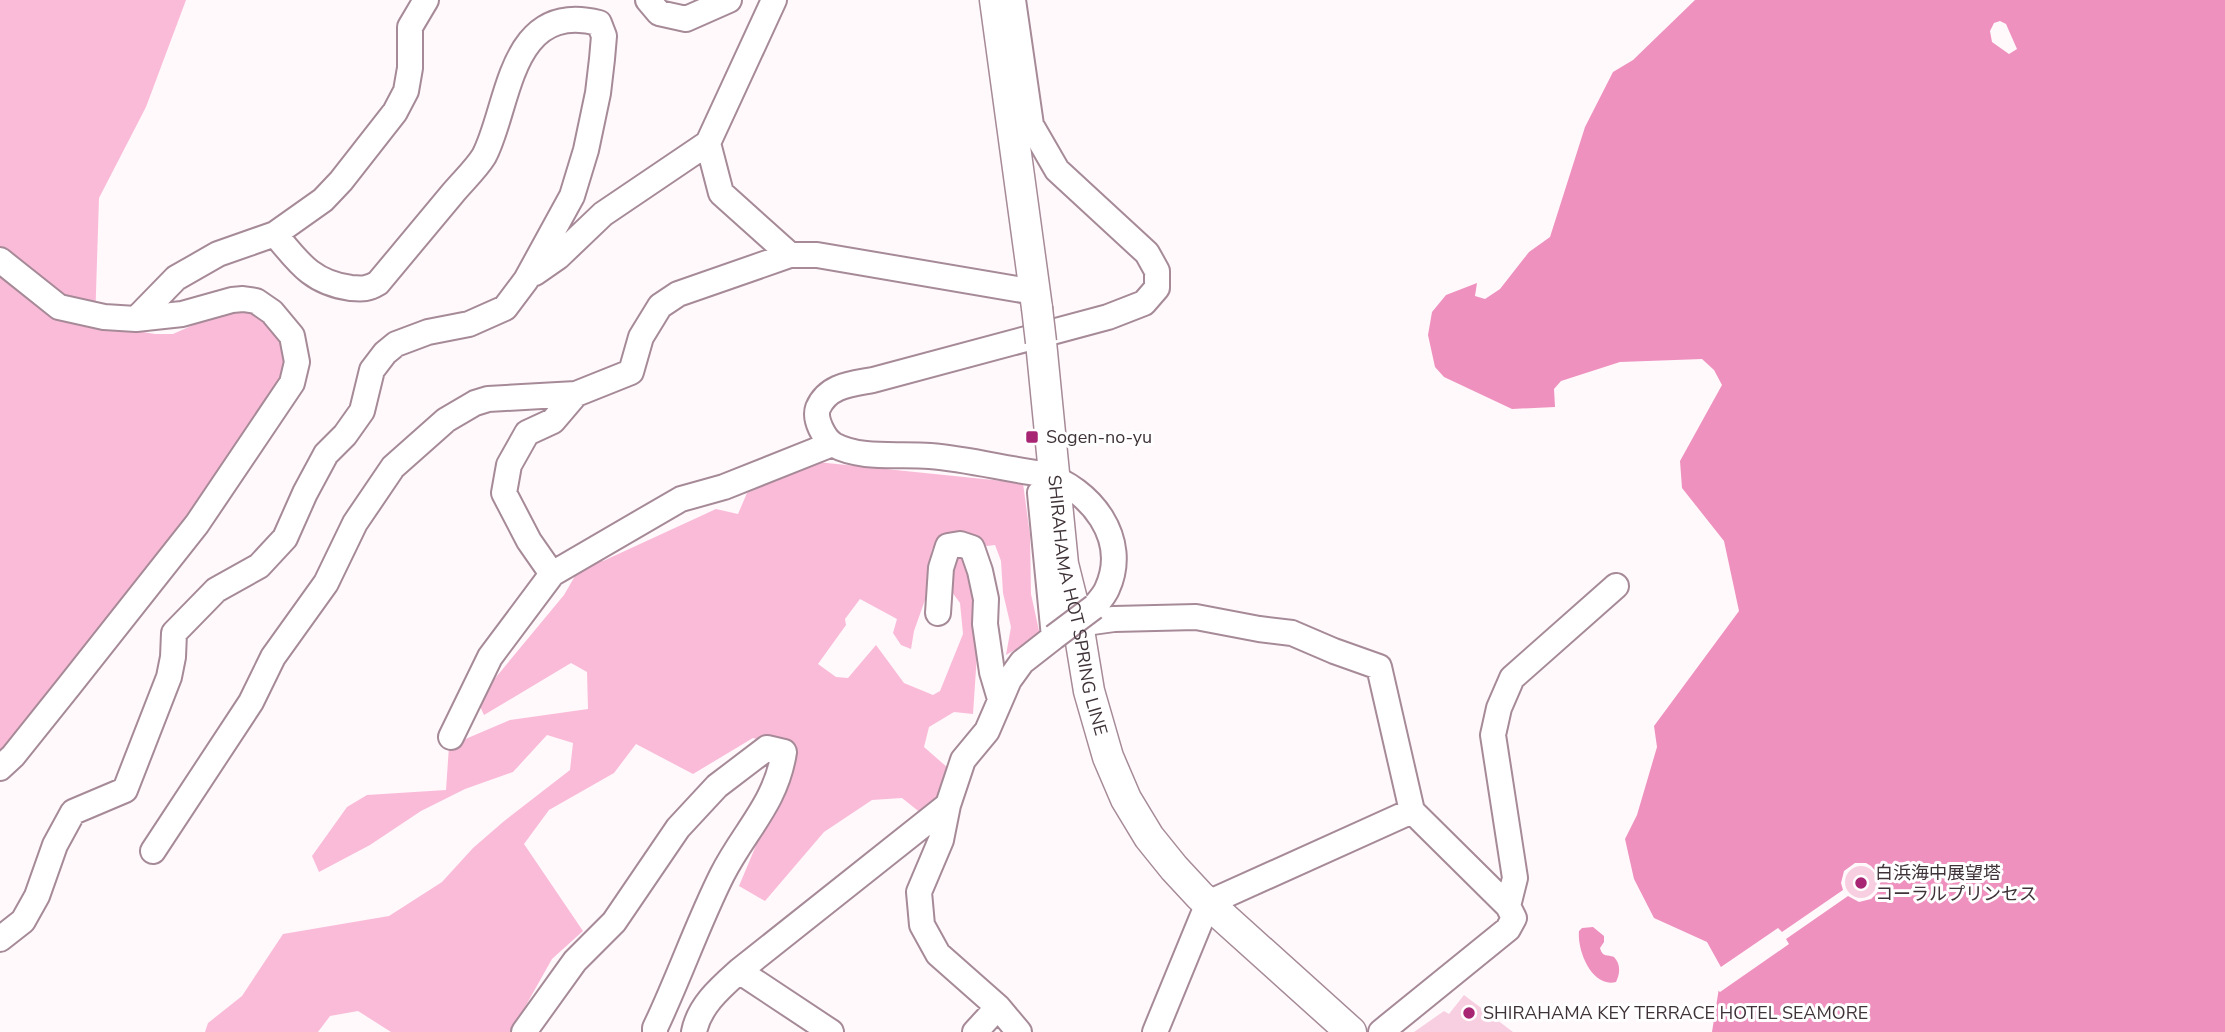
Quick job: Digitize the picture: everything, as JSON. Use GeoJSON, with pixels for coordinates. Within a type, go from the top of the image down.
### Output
{"type":"FeatureCollection","features":[{"type":"Feature","properties":{"kind":"main road","name":"SHIRAHAMA HOT SPRING LINE"},"geometry":{"type":"LineString","coordinates":[[995,0],[1041,342],[1063,564],[1089,691],[1108,757],[1126,799],[1149,837],[1174,867],[1208,903],[1351,1032]]}},
{"type":"Feature","properties":{"kind":"street"},"geometry":{"type":"LineString","coordinates":[[136,319],[176,278],[218,254],[275,234],[323,200],[359,160],[395,112],[406,91],[410,27],[426,0]]}},
{"type":"Feature","properties":{"kind":"street"},"geometry":{"type":"LineString","coordinates":[[648,0],[659,13],[686,19],[729,0]]}},
{"type":"Feature","properties":{"kind":"street"},"geometry":{"type":"LineString","coordinates":[[526,280],[558,257],[603,214],[708,143],[775,0]]}},
{"type":"Feature","properties":{"kind":"street"},"geometry":{"type":"LineString","coordinates":[[1013,0],[1031,125],[1057,170],[1147,253],[1157,271],[1157,288],[1144,303],[1108,317],[873,380],[837,387],[822,400],[817,411],[818,424],[832,444],[853,452],[931,456],[1055,481],[1087,499],[1106,524],[1112,539],[1114,555],[1107,591],[1075,623],[1022,662],[1009,680],[987,731],[963,760],[948,805],[941,840],[919,892],[922,925],[939,954],[998,1007],[1019,1032]]}},
{"type":"Feature","properties":{"kind":"street"},"geometry":{"type":"LineString","coordinates":[[0,939],[23,921],[37,896],[55,845],[73,812],[125,790],[169,677],[174,633],[216,590],[258,566],[285,538],[326,454],[345,435],[362,411],[372,370],[378,362],[396,344],[428,332],[469,324],[505,308],[526,280],[572,196],[586,150],[598,93],[604,36],[599,23],[576,12],[549,13],[528,28],[514,57],[484,156],[378,284],[367,290],[324,282],[295,259],[275,234]]}},
{"type":"Feature","properties":{"kind":"street"},"geometry":{"type":"LineString","coordinates":[[708,143],[720,193],[790,255]]}},
{"type":"Feature","properties":{"kind":"street"},"geometry":{"type":"LineString","coordinates":[[153,851],[251,702],[273,657],[326,583],[355,523],[393,467],[446,420],[475,403],[488,399],[576,394],[631,372],[641,337],[660,306],[678,294],[790,255],[817,256],[1035,300]]}},
{"type":"Feature","properties":{"kind":"street"},"geometry":{"type":"LineString","coordinates":[[0,260],[59,307],[104,317],[136,319],[182,314],[232,300],[256,301],[278,318],[292,336],[297,362],[292,383],[197,524],[13,756],[0,768]]}},
{"type":"Feature","properties":{"kind":"street"},"geometry":{"type":"LineString","coordinates":[[552,575],[529,541],[505,494],[509,465],[527,433],[553,421],[576,394]]}},
{"type":"Feature","properties":{"kind":"street"},"geometry":{"type":"LineString","coordinates":[[451,737],[490,657],[552,575],[681,499],[724,487],[832,444]]}},
{"type":"Feature","properties":{"kind":"street"},"geometry":{"type":"LineString","coordinates":[[938,613],[941,568],[948,547],[960,544],[972,548],[986,599],[985,624],[992,672],[1000,699]]}},
{"type":"Feature","properties":{"kind":"street"},"geometry":{"type":"LineString","coordinates":[[1508,906],[1515,878],[1493,735],[1499,708],[1512,678],[1616,586]]}},
{"type":"Feature","properties":{"kind":"street"},"geometry":{"type":"LineString","coordinates":[[1075,623],[1196,617],[1292,633],[1378,667],[1412,811],[1508,906],[1514,918],[1508,929],[1381,1032]]}},
{"type":"Feature","properties":{"kind":"street"},"geometry":{"type":"LineString","coordinates":[[524,1032],[575,961],[614,922],[678,828],[717,786],[767,748],[784,751],[781,770],[761,815],[723,874],[655,1032]]}},
{"type":"Feature","properties":{"kind":"street"},"geometry":{"type":"LineString","coordinates":[[694,1032],[696,1021],[712,996],[739,971],[948,805]]}},
{"type":"Feature","properties":{"kind":"street"},"geometry":{"type":"LineString","coordinates":[[1155,1032],[1208,903],[1412,811]]}},
{"type":"Feature","properties":{"kind":"street"},"geometry":{"type":"LineString","coordinates":[[739,971],[831,1032]]}},
{"type":"Feature","properties":{"kind":"street"},"geometry":{"type":"LineString","coordinates":[[975,1032],[998,1007]]}},
{"type":"Feature","properties":{"kind":"shaded area"},"geometry":{"type":"Polygon","coordinates":[[[0,0],[186,0],[146,107],[99,198],[95,324],[155,334],[173,334],[220,313],[255,309],[271,318],[289,356],[284,384],[155,562],[0,757],[0,0]]]}},
{"type":"Feature","properties":{"kind":"shaded area"},"geometry":{"type":"Polygon","coordinates":[[[1695,0],[2225,0],[2225,1032],[1712,1032],[1722,969],[1707,942],[1654,918],[1634,879],[1625,839],[1637,815],[1657,747],[1654,726],[1739,611],[1724,541],[1682,488],[1680,461],[1722,385],[1714,370],[1702,359],[1620,362],[1561,381],[1554,389],[1555,407],[1512,409],[1444,377],[1435,367],[1428,335],[1432,312],[1446,295],[1477,283],[1475,296],[1485,299],[1500,289],[1529,252],[1550,237],[1585,127],[1613,72],[1633,60],[1695,0]],[[2000,21],[1994,23],[1990,31],[1992,42],[2009,54],[2017,49],[2006,24],[2000,21]]]}},
{"type":"Feature","properties":{"kind":"shaded area"},"geometry":{"type":"Polygon","coordinates":[[[817,462],[1023,483],[1030,535],[1031,594],[1040,635],[1006,655],[1011,627],[1003,593],[1001,561],[995,545],[987,546],[966,533],[945,537],[932,549],[925,600],[911,649],[901,645],[893,633],[897,619],[860,599],[845,619],[846,625],[818,664],[836,677],[848,678],[876,645],[904,683],[933,695],[940,691],[963,634],[960,603],[946,584],[953,557],[963,557],[980,610],[973,714],[954,712],[929,727],[924,747],[948,768],[940,799],[922,814],[902,798],[872,800],[824,832],[765,901],[739,886],[796,750],[753,738],[693,774],[636,744],[614,773],[549,810],[524,844],[583,931],[552,959],[511,1032],[391,1032],[358,1011],[330,1016],[318,1032],[205,1032],[208,1023],[242,996],[283,934],[389,916],[442,882],[473,848],[570,770],[573,743],[547,735],[513,772],[465,789],[421,811],[370,845],[319,872],[312,856],[347,807],[367,795],[446,790],[449,746],[510,720],[588,709],[587,672],[571,663],[484,715],[477,700],[564,595],[586,557],[603,561],[716,509],[738,514],[747,493],[817,462]]]}},
{"type":"Feature","properties":{"kind":"shaded area"},"geometry":{"type":"Polygon","coordinates":[[[1593,927],[1604,936],[1600,948],[1602,953],[1614,957],[1618,963],[1616,982],[1607,982],[1593,974],[1584,958],[1579,931],[1593,927]]]}},
{"type":"Feature","properties":{"kind":"pier"},"geometry":{"type":"Polygon","coordinates":[[[1855,863],[1866,863],[1879,875],[1880,885],[1871,899],[1859,902],[1848,896],[1786,939],[1789,944],[1720,992],[1715,988],[1718,969],[1778,928],[1782,932],[1843,890],[1841,883],[1844,871],[1855,863]]]}},
{"type":"Feature","properties":{"kind":"building","name":"白浜海中展望塔 コーラルプリンセス"},"geometry":{"type":"Polygon","coordinates":[[[1861,866],[1872,871],[1877,882],[1872,893],[1861,898],[1850,893],[1845,882],[1850,871],[1861,866]]]}},
{"type":"Feature","properties":{"kind":"building","name":"SHIRAHAMA KEY TERRACE HOTEL SEAMORE"},"geometry":{"type":"Polygon","coordinates":[[[1464,995],[1513,1032],[1414,1032],[1444,1011],[1449,1014],[1464,995]]]}},
{"type":"Feature","properties":{"kind":"place","name":"Sogen-no-yu"},"geometry":{"type":"Point","coordinates":[1032,437]}},
{"type":"Feature","properties":{"kind":"place","name":"白浜海中展望塔 コーラルプリンセス"},"geometry":{"type":"Point","coordinates":[1861,883]}},
{"type":"Feature","properties":{"kind":"place","name":"SHIRAHAMA KEY TERRACE HOTEL SEAMORE"},"geometry":{"type":"Point","coordinates":[1469,1013]}}]}
